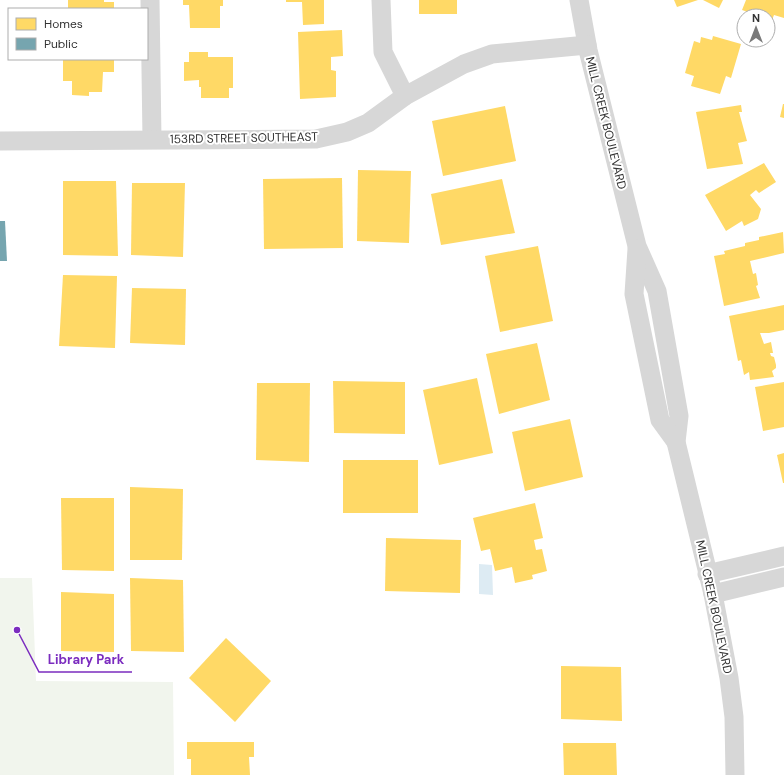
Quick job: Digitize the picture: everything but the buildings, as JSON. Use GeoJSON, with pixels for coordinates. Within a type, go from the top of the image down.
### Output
{"type":"FeatureCollection","features":[{"type":"Feature","properties":{"kind":"street"},"geometry":{"type":"LineString","coordinates":[[150,0],[152,139]]}},
{"type":"Feature","properties":{"kind":"street"},"geometry":{"type":"LineString","coordinates":[[381,0],[383,52],[405,96]]}},
{"type":"Feature","properties":{"kind":"street","name":"MILL CREEK BOULEVARD"},"geometry":{"type":"LineString","coordinates":[[579,0],[587,45],[637,246],[634,294],[660,420],[676,442],[713,594],[729,678],[734,717],[736,775]]}},
{"type":"Feature","properties":{"kind":"street","name":"153RD STREET SOUTHEAST"},"geometry":{"type":"LineString","coordinates":[[0,141],[316,139],[346,132],[368,123],[405,96],[464,64],[492,54],[587,45]]}},
{"type":"Feature","properties":{"kind":"street"},"geometry":{"type":"LineString","coordinates":[[707,574],[784,556]]}},
{"type":"Feature","properties":{"kind":"street"},"geometry":{"type":"LineString","coordinates":[[713,594],[784,577]]}},
{"type":"Feature","properties":{"kind":"shaded area"},"geometry":{"type":"Polygon","coordinates":[[[479,564],[492,565],[493,595],[479,594],[479,564]]]}},
{"type":"Feature","properties":{"kind":"shaded area"},"geometry":{"type":"Polygon","coordinates":[[[0,578],[32,578],[36,681],[173,682],[174,775],[0,775],[0,578]]]}},
{"type":"Feature","properties":{"kind":"place","name":"Library Park"},"geometry":{"type":"Point","coordinates":[17,630]}}]}
